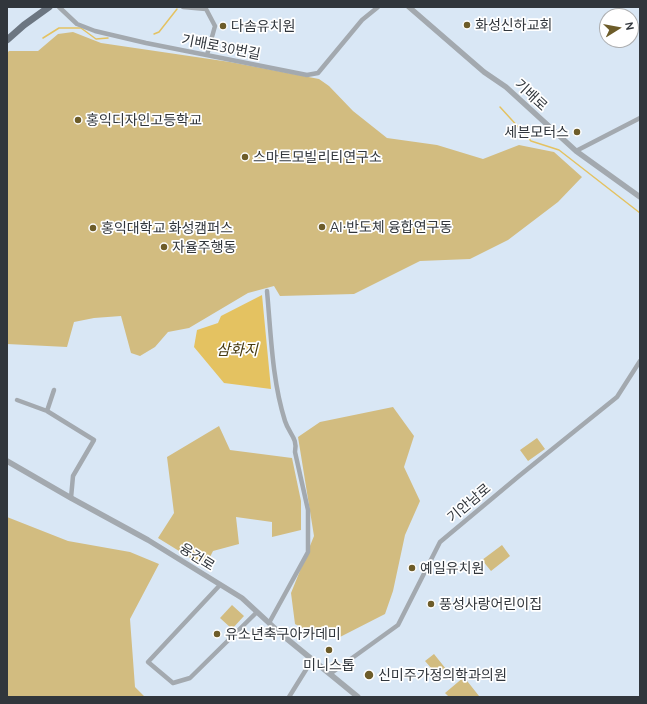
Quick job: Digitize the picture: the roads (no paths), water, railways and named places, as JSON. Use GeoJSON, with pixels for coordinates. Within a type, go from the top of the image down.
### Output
{"type":"FeatureCollection","features":[{"type":"Feature","properties":{"kind":"main road"},"geometry":{"type":"LineString","coordinates":[[7,40],[24,25],[49,7]]}},
{"type":"Feature","properties":{"kind":"street","name":"기배로30번길"},"geometry":{"type":"LineString","coordinates":[[59,7],[77,24],[95,31],[146,43],[307,75],[318,73],[362,20],[378,7]]}},
{"type":"Feature","properties":{"kind":"street"},"geometry":{"type":"LineString","coordinates":[[184,7],[206,9],[215,26],[207,55]]}},
{"type":"Feature","properties":{"kind":"street","name":"기배로"},"geometry":{"type":"LineString","coordinates":[[410,7],[484,72],[506,87],[576,151],[640,197]]}},
{"type":"Feature","properties":{"kind":"street"},"geometry":{"type":"LineString","coordinates":[[576,151],[640,118]]}},
{"type":"Feature","properties":{"kind":"street"},"geometry":{"type":"LineString","coordinates":[[267,291],[277,387],[286,423],[297,444],[295,452],[308,510],[308,552],[269,623]]}},
{"type":"Feature","properties":{"kind":"street","name":"기안남로"},"geometry":{"type":"LineString","coordinates":[[330,674],[398,625],[440,542],[513,480],[617,397],[640,361]]}},
{"type":"Feature","properties":{"kind":"street"},"geometry":{"type":"LineString","coordinates":[[46,412],[54,390]]}},
{"type":"Feature","properties":{"kind":"street"},"geometry":{"type":"LineString","coordinates":[[17,400],[46,412],[94,440],[73,476],[71,498]]}},
{"type":"Feature","properties":{"kind":"street","name":"융건로"},"geometry":{"type":"LineString","coordinates":[[7,461],[148,540],[242,598],[312,660],[358,697]]}},
{"type":"Feature","properties":{"kind":"street"},"geometry":{"type":"LineString","coordinates":[[220,585],[148,662],[173,683],[190,678],[257,612]]}},
{"type":"Feature","properties":{"kind":"street"},"geometry":{"type":"LineString","coordinates":[[289,697],[312,660]]}},
{"type":"Feature","properties":{"kind":"water","name":"삼화지"},"geometry":{"type":"Polygon","coordinates":[[[262,295],[271,389],[224,383],[194,347],[197,330],[218,323],[221,316],[262,295]]]}},
{"type":"Feature","properties":{"kind":"waterway"},"geometry":{"type":"LineString","coordinates":[[154,34],[159,32],[177,9]]}},
{"type":"Feature","properties":{"kind":"waterway"},"geometry":{"type":"LineString","coordinates":[[43,38],[59,28],[81,28],[96,39],[108,38]]}},
{"type":"Feature","properties":{"kind":"waterway"},"geometry":{"type":"LineString","coordinates":[[500,107],[531,141],[559,150],[640,213]]}},
{"type":"Feature","properties":{"kind":"place","name":"화성신하교회"},"geometry":{"type":"Point","coordinates":[467,25]}},
{"type":"Feature","properties":{"kind":"place","name":"다솜유치원"},"geometry":{"type":"Point","coordinates":[223,26]}},
{"type":"Feature","properties":{"kind":"place","name":"홍익디자인고등학교"},"geometry":{"type":"Point","coordinates":[78,120]}},
{"type":"Feature","properties":{"kind":"place","name":"세븐모터스"},"geometry":{"type":"Point","coordinates":[577,132]}},
{"type":"Feature","properties":{"kind":"place","name":"스마트모빌리티연구소"},"geometry":{"type":"Point","coordinates":[245,157]}},
{"type":"Feature","properties":{"kind":"place","name":"AI·반도체 융합연구동"},"geometry":{"type":"Point","coordinates":[322,227]}},
{"type":"Feature","properties":{"kind":"place","name":"홍익대학교 화성캠퍼스"},"geometry":{"type":"Point","coordinates":[93,228]}},
{"type":"Feature","properties":{"kind":"place","name":"자율주행동"},"geometry":{"type":"Point","coordinates":[164,247]}},
{"type":"Feature","properties":{"kind":"place","name":"예일유치원"},"geometry":{"type":"Point","coordinates":[412,568]}},
{"type":"Feature","properties":{"kind":"place","name":"풍성사랑어린이집"},"geometry":{"type":"Point","coordinates":[431,604]}},
{"type":"Feature","properties":{"kind":"place","name":"유소년축구아카데미"},"geometry":{"type":"Point","coordinates":[217,634]}},
{"type":"Feature","properties":{"kind":"place","name":"미니스톱"},"geometry":{"type":"Point","coordinates":[329,650]}},
{"type":"Feature","properties":{"kind":"place","name":"신미주가정의학과의원"},"geometry":{"type":"Point","coordinates":[369,675]}}]}
